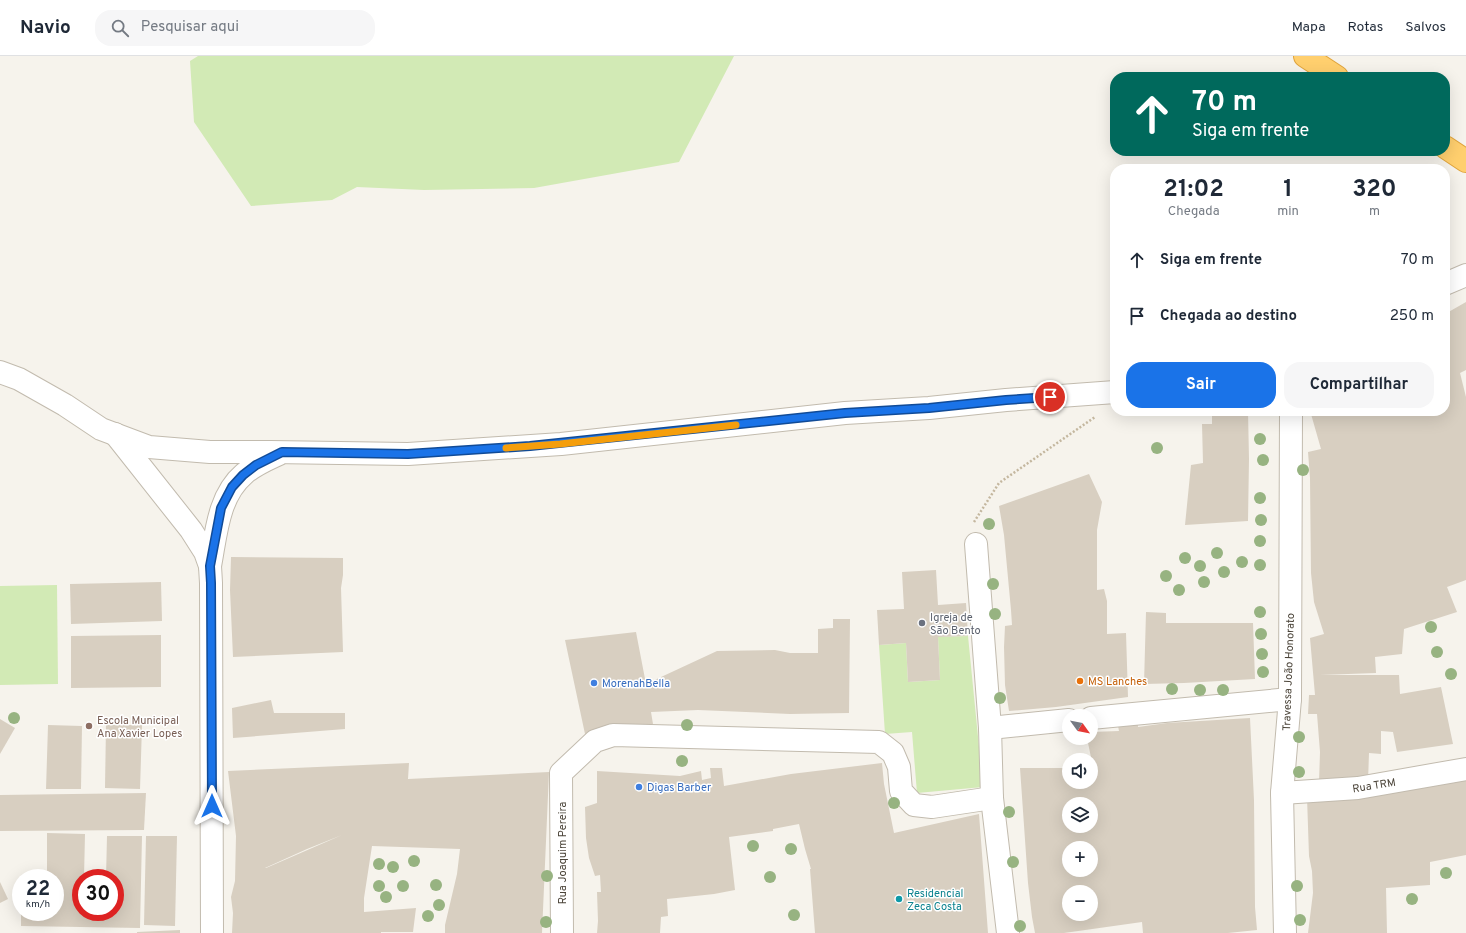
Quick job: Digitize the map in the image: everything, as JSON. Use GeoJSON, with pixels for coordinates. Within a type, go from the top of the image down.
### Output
{"type":"FeatureCollection","features":[{"type":"Feature","properties":{"kind":"highway"},"geometry":{"type":"LineString","coordinates":[[1305,56],[1329,72]]}},
{"type":"Feature","properties":{"kind":"highway"},"geometry":{"type":"LineString","coordinates":[[1450,151],[1466,161]]}},
{"type":"Feature","properties":{"kind":"street"},"geometry":{"type":"LineString","coordinates":[[1450,282],[1466,275]]}},
{"type":"Feature","properties":{"kind":"street"},"geometry":{"type":"LineString","coordinates":[[0,372],[19,379],[65,405],[101,429],[114,434],[149,447],[210,452],[408,454],[553,444],[845,413],[929,408],[1006,400],[1110,392]]}},
{"type":"Feature","properties":{"kind":"street","name":"Travessa João Honorato"},"geometry":{"type":"LineString","coordinates":[[1285,933],[1282,793],[1290,699],[1291,416]]}},
{"type":"Feature","properties":{"kind":"street"},"geometry":{"type":"LineString","coordinates":[[114,434],[191,530],[205,552],[210,566],[212,591],[212,933]]}},
{"type":"Feature","properties":{"kind":"street"},"geometry":{"type":"LineString","coordinates":[[210,566],[221,508],[232,487],[243,475],[256,465],[282,452]]}},
{"type":"Feature","properties":{"kind":"street"},"geometry":{"type":"LineString","coordinates":[[976,544],[990,728],[992,798],[1008,933]]}},
{"type":"Feature","properties":{"kind":"street"},"geometry":{"type":"LineString","coordinates":[[1098,717],[1290,699]]}},
{"type":"Feature","properties":{"kind":"street"},"geometry":{"type":"LineString","coordinates":[[990,728],[1062,721]]}},
{"type":"Feature","properties":{"kind":"street","name":"Rua Joaquim Pereira"},"geometry":{"type":"LineString","coordinates":[[562,933],[561,773],[595,741],[613,735],[879,742],[893,753],[899,767],[902,791],[914,805],[932,807],[992,798]]}},
{"type":"Feature","properties":{"kind":"street","name":"Rua TRM"},"geometry":{"type":"LineString","coordinates":[[1282,793],[1358,788],[1466,769]]}},
{"type":"Feature","properties":{"kind":"path"},"geometry":{"type":"LineString","coordinates":[[976,544],[973,521],[999,483],[1098,415]]}},
{"type":"Feature","properties":{"kind":"green space"},"geometry":{"type":"Polygon","coordinates":[[[198,56],[734,56],[679,162],[534,188],[424,190],[357,187],[332,200],[251,206],[194,122],[190,61],[198,56]]]}},
{"type":"Feature","properties":{"kind":"green space"},"geometry":{"type":"Polygon","coordinates":[[[57,585],[58,684],[0,685],[0,586],[57,585]]]}},
{"type":"Feature","properties":{"kind":"green space"},"geometry":{"type":"Polygon","coordinates":[[[968,636],[983,787],[917,793],[912,732],[885,734],[879,645],[906,643],[908,682],[940,680],[938,637],[968,636]]]}},
{"type":"Feature","properties":{"kind":"building"},"geometry":{"type":"Polygon","coordinates":[[[1466,302],[1466,370],[1460,373],[1466,397],[1466,580],[1447,587],[1457,612],[1404,629],[1402,654],[1375,657],[1376,673],[1320,675],[1399,675],[1400,694],[1441,687],[1453,744],[1397,752],[1393,732],[1381,731],[1381,754],[1369,753],[1368,782],[1319,783],[1320,752],[1317,714],[1308,714],[1309,695],[1315,695],[1310,638],[1324,634],[1314,602],[1311,573],[1310,478],[1308,452],[1321,449],[1312,416],[1450,416],[1450,311],[1466,302]]]}},
{"type":"Feature","properties":{"kind":"building"},"geometry":{"type":"Polygon","coordinates":[[[1212,416],[1248,416],[1248,521],[1185,525],[1191,465],[1203,463],[1202,424],[1212,424],[1212,416]]]}},
{"type":"Feature","properties":{"kind":"building"},"geometry":{"type":"Polygon","coordinates":[[[1089,474],[1102,502],[1097,530],[1097,590],[1104,589],[1107,601],[1107,634],[1126,633],[1128,697],[1056,707],[1009,711],[1005,685],[1004,647],[1005,626],[1012,625],[1004,535],[999,506],[1089,474]]]}},
{"type":"Feature","properties":{"kind":"building"},"geometry":{"type":"Polygon","coordinates":[[[231,557],[343,558],[341,588],[343,652],[233,657],[230,590],[231,557]]]}},
{"type":"Feature","properties":{"kind":"building","name":"Igreja de São Bento"},"geometry":{"type":"Polygon","coordinates":[[[936,570],[938,605],[966,603],[968,636],[938,637],[940,680],[908,682],[906,643],[879,645],[877,610],[904,609],[902,572],[936,570]]]}},
{"type":"Feature","properties":{"kind":"building"},"geometry":{"type":"Polygon","coordinates":[[[161,582],[162,621],[71,624],[70,584],[161,582]]]}},
{"type":"Feature","properties":{"kind":"building"},"geometry":{"type":"Polygon","coordinates":[[[1146,612],[1166,613],[1166,623],[1253,623],[1255,679],[1144,684],[1146,612]]]}},
{"type":"Feature","properties":{"kind":"building"},"geometry":{"type":"Polygon","coordinates":[[[833,619],[850,619],[849,713],[790,714],[698,710],[651,712],[653,724],[622,726],[585,734],[565,640],[636,632],[646,684],[717,651],[775,650],[790,653],[818,653],[818,629],[833,628],[833,619]]]}},
{"type":"Feature","properties":{"kind":"building"},"geometry":{"type":"Polygon","coordinates":[[[161,635],[161,687],[71,688],[71,636],[161,635]]]}},
{"type":"Feature","properties":{"kind":"building"},"geometry":{"type":"Polygon","coordinates":[[[271,700],[274,713],[345,713],[345,729],[233,738],[232,708],[271,700]]]}},
{"type":"Feature","properties":{"kind":"building"},"geometry":{"type":"Polygon","coordinates":[[[1250,718],[1254,800],[1255,907],[1257,930],[1228,933],[1143,933],[1142,922],[1064,933],[1035,933],[1028,883],[1020,768],[1062,768],[1062,789],[1098,789],[1098,753],[1090,753],[1088,745],[1098,745],[1098,732],[1119,731],[1118,726],[1138,724],[1138,727],[1167,723],[1250,718]]]}},
{"type":"Feature","properties":{"kind":"building"},"geometry":{"type":"Polygon","coordinates":[[[0,719],[15,728],[0,754],[0,719]]]}},
{"type":"Feature","properties":{"kind":"building"},"geometry":{"type":"Polygon","coordinates":[[[48,725],[82,726],[81,789],[46,789],[48,725]]]}},
{"type":"Feature","properties":{"kind":"building"},"geometry":{"type":"Polygon","coordinates":[[[106,725],[142,725],[140,789],[105,788],[106,725]]]}},
{"type":"Feature","properties":{"kind":"building"},"geometry":{"type":"Polygon","coordinates":[[[409,763],[408,779],[549,772],[542,933],[445,933],[445,925],[457,874],[460,849],[372,846],[364,898],[364,912],[416,908],[413,932],[232,933],[233,913],[231,897],[235,881],[236,836],[228,771],[409,763]],[[342,835],[307,849],[266,868],[342,835]]]}},
{"type":"Feature","properties":{"kind":"building"},"geometry":{"type":"Polygon","coordinates":[[[882,763],[884,784],[894,833],[979,814],[988,933],[815,933],[811,869],[799,824],[773,829],[773,831],[729,837],[735,890],[714,894],[667,899],[668,916],[661,917],[660,933],[597,933],[597,892],[601,892],[600,875],[595,876],[589,858],[586,838],[585,807],[597,803],[597,771],[680,776],[701,771],[702,780],[711,778],[710,768],[722,768],[724,786],[791,774],[882,763]]]}},
{"type":"Feature","properties":{"kind":"building"},"geometry":{"type":"Polygon","coordinates":[[[1466,780],[1466,855],[1430,862],[1430,885],[1386,888],[1387,933],[1308,933],[1313,893],[1312,871],[1309,856],[1307,797],[1466,780]]]}},
{"type":"Feature","properties":{"kind":"building"},"geometry":{"type":"Polygon","coordinates":[[[146,793],[144,830],[0,831],[0,795],[146,793]]]}},
{"type":"Feature","properties":{"kind":"building"},"geometry":{"type":"Polygon","coordinates":[[[47,833],[85,834],[84,869],[72,869],[72,921],[124,921],[124,869],[106,869],[107,836],[142,836],[140,928],[21,926],[21,921],[64,921],[64,869],[47,869],[47,833]]]}},
{"type":"Feature","properties":{"kind":"building"},"geometry":{"type":"Polygon","coordinates":[[[146,836],[177,836],[175,926],[144,925],[146,836]]]}},
{"type":"Feature","properties":{"kind":"building"},"geometry":{"type":"Polygon","coordinates":[[[0,882],[8,899],[0,903],[0,882]]]}},
{"type":"Feature","properties":{"kind":"building"},"geometry":{"type":"Polygon","coordinates":[[[180,930],[180,933],[137,933],[137,932],[180,930]]]}},
{"type":"Feature","properties":{"kind":"slow traffic"},"geometry":{"type":"LineString","coordinates":[[506,448],[560,444],[736,425]]}},
{"type":"Feature","properties":{"kind":"place","name":"Igreja de São Bento"},"geometry":{"type":"Point","coordinates":[922,623]}},
{"type":"Feature","properties":{"kind":"place","name":"MS Lanches"},"geometry":{"type":"Point","coordinates":[1080,681]}},
{"type":"Feature","properties":{"kind":"place","name":"MorenahBella"},"geometry":{"type":"Point","coordinates":[594,683]}},
{"type":"Feature","properties":{"kind":"place","name":"Escola Municipal Ana Xavier Lopes"},"geometry":{"type":"Point","coordinates":[89,726]}},
{"type":"Feature","properties":{"kind":"place","name":"Digas Barber"},"geometry":{"type":"Point","coordinates":[639,787]}},
{"type":"Feature","properties":{"kind":"place","name":"Residencial Zeca Costa"},"geometry":{"type":"Point","coordinates":[899,899]}},
{"type":"Feature","properties":{"kind":"route"},"geometry":{"type":"LineString","coordinates":[[212,806],[210,566],[221,508],[232,487],[243,475],[256,465],[282,452],[408,454],[560,444],[845,413],[929,408],[1050,397]]}}]}
